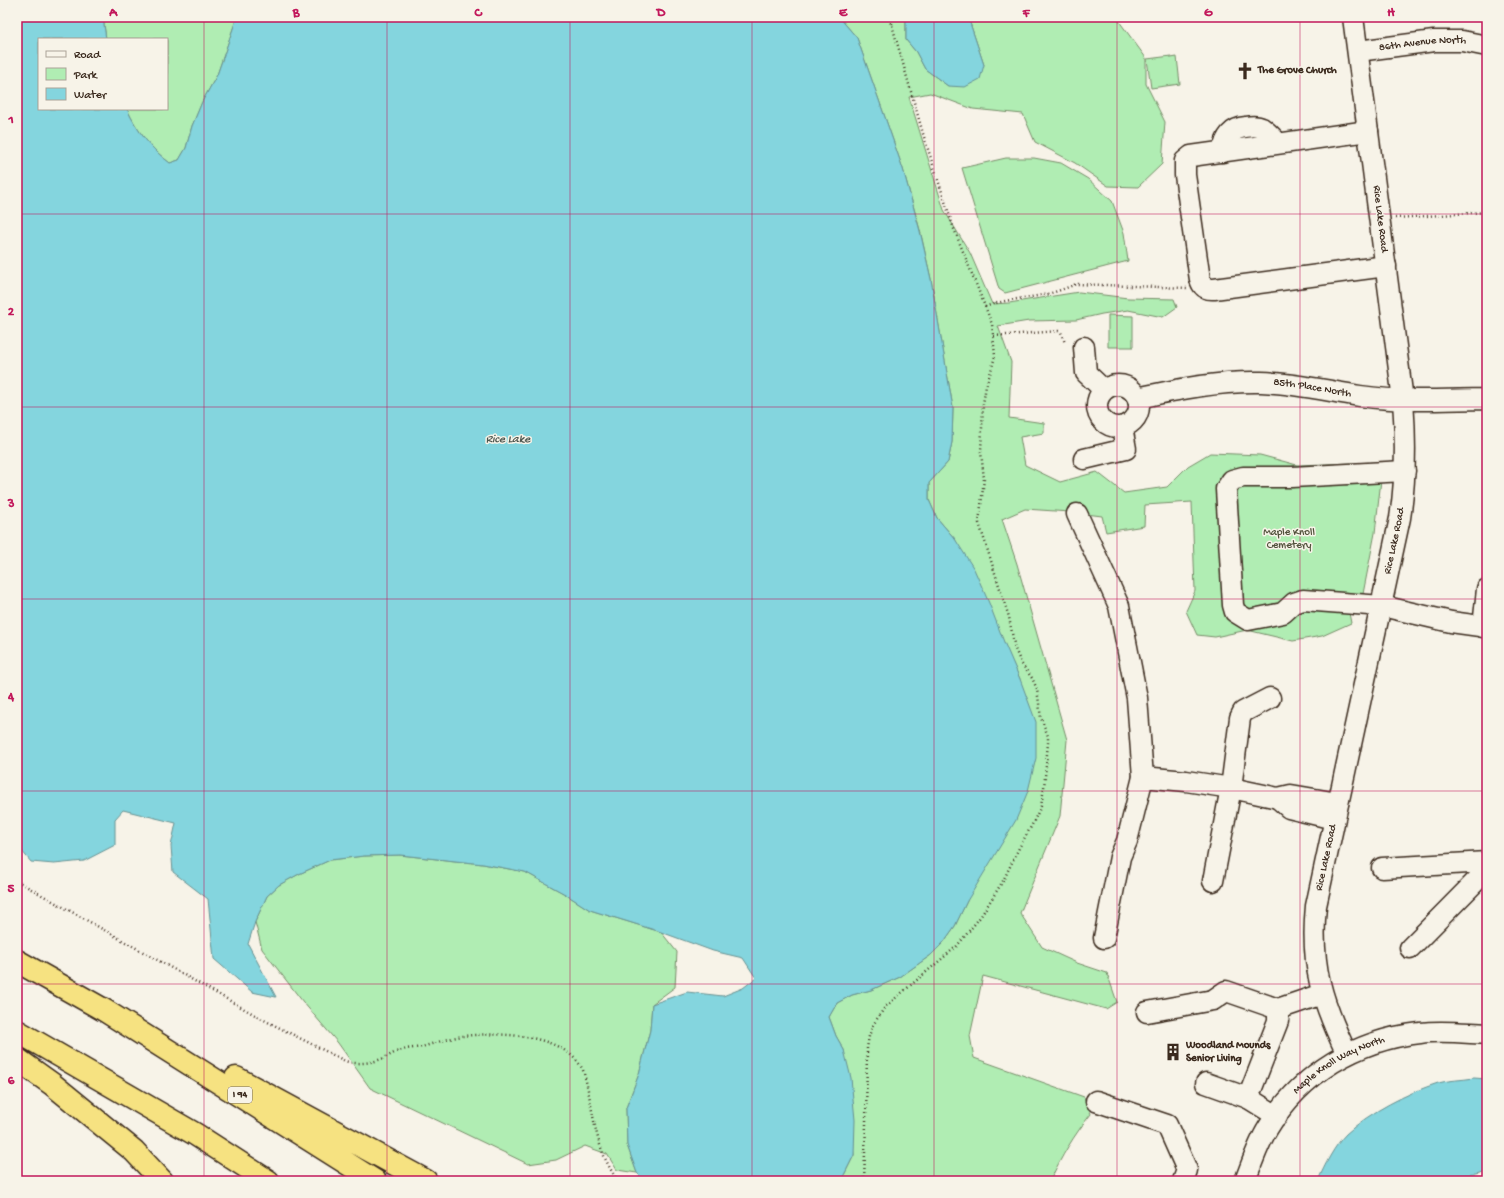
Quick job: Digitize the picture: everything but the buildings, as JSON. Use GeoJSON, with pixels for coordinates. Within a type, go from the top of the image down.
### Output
{"type":"FeatureCollection","features":[{"type":"Feature","properties":{"kind":"highway","name":"I 94"},"geometry":{"type":"LineString","coordinates":[[17,961],[104,1010],[375,1181]]}},
{"type":"Feature","properties":{"kind":"highway"},"geometry":{"type":"LineString","coordinates":[[104,1010],[275,1098],[426,1181]]}},
{"type":"Feature","properties":{"kind":"highway"},"geometry":{"type":"LineString","coordinates":[[17,1031],[196,1134],[268,1181]]}},
{"type":"Feature","properties":{"kind":"highway"},"geometry":{"type":"LineString","coordinates":[[17,1059],[52,1084],[134,1151],[162,1181]]}},
{"type":"Feature","properties":{"kind":"street","name":"Rice Lake Road"},"geometry":{"type":"LineString","coordinates":[[1347,1054],[1332,1023],[1322,994],[1314,947],[1314,926],[1316,906],[1336,811],[1400,518],[1406,448],[1403,400],[1353,17]]}},
{"type":"Feature","properties":{"kind":"street","name":"86th Avenue North"},"geometry":{"type":"LineString","coordinates":[[1358,51],[1434,41],[1462,41],[1487,44]]}},
{"type":"Feature","properties":{"kind":"street"},"geometry":{"type":"LineString","coordinates":[[1368,131],[1191,156],[1185,161],[1199,273],[1202,286],[1210,289],[1386,266]]}},
{"type":"Feature","properties":{"kind":"street"},"geometry":{"type":"LineString","coordinates":[[1074,345],[1086,373],[1104,390]]}},
{"type":"Feature","properties":{"kind":"street","name":"85th Place North"},"geometry":{"type":"LineString","coordinates":[[1138,398],[1208,385],[1260,382],[1282,383],[1359,396],[1403,400],[1487,399]]}},
{"type":"Feature","properties":{"kind":"street"},"geometry":{"type":"LineString","coordinates":[[1114,384],[1122,384],[1128,387],[1138,398],[1139,412],[1136,418],[1122,427],[1106,424],[1098,413],[1096,406],[1098,398],[1104,390],[1114,384]]}},
{"type":"Feature","properties":{"kind":"street"},"geometry":{"type":"LineString","coordinates":[[1084,459],[1126,449],[1122,427]]}},
{"type":"Feature","properties":{"kind":"street"},"geometry":{"type":"LineString","coordinates":[[1405,471],[1292,477],[1243,477],[1232,480],[1226,489],[1230,576],[1233,605],[1236,612],[1248,620],[1283,613],[1294,603],[1303,600],[1357,603],[1382,606],[1451,622],[1485,627],[1487,589]]}},
{"type":"Feature","properties":{"kind":"street"},"geometry":{"type":"LineString","coordinates":[[1077,514],[1119,606],[1137,698],[1143,777],[1127,841],[1120,857],[1104,938]]}},
{"type":"Feature","properties":{"kind":"street"},"geometry":{"type":"LineString","coordinates":[[1213,881],[1231,788],[1240,718],[1243,712],[1270,698]]}},
{"type":"Feature","properties":{"kind":"street"},"geometry":{"type":"LineString","coordinates":[[1143,777],[1186,781],[1231,788],[1278,798],[1291,795],[1336,811]]}},
{"type":"Feature","properties":{"kind":"street"},"geometry":{"type":"LineString","coordinates":[[1382,868],[1487,862]]}},
{"type":"Feature","properties":{"kind":"street"},"geometry":{"type":"LineString","coordinates":[[1410,948],[1487,870]]}},
{"type":"Feature","properties":{"kind":"street"},"geometry":{"type":"LineString","coordinates":[[1146,1012],[1213,1000],[1226,991],[1278,1010],[1322,994]]}},
{"type":"Feature","properties":{"kind":"street"},"geometry":{"type":"LineString","coordinates":[[1248,1098],[1278,1021],[1278,1010]]}},
{"type":"Feature","properties":{"kind":"street","name":"Maple Knoll Way North"},"geometry":{"type":"LineString","coordinates":[[1245,1181],[1256,1151],[1268,1128],[1302,1086],[1329,1064],[1368,1045],[1402,1035],[1441,1032],[1487,1034]]}},
{"type":"Feature","properties":{"kind":"street"},"geometry":{"type":"LineString","coordinates":[[1206,1083],[1248,1098],[1277,1116]]}},
{"type":"Feature","properties":{"kind":"street"},"geometry":{"type":"LineString","coordinates":[[1096,1101],[1167,1125],[1186,1170],[1183,1181]]}},
{"type":"Feature","properties":{"kind":"path"},"geometry":{"type":"LineString","coordinates":[[864,1181],[867,1048],[873,1025],[885,1007],[957,946],[981,916],[1003,881],[1032,825],[1040,806],[1044,788],[1048,736],[1041,718],[1037,689],[1032,678],[1021,663],[1015,649],[1009,617],[979,523],[984,479],[981,452],[983,404],[986,386],[995,356],[992,324],[954,229],[924,137],[892,25],[887,17]]}},
{"type":"Feature","properties":{"kind":"path"},"geometry":{"type":"LineString","coordinates":[[892,25],[893,17]]}},
{"type":"Feature","properties":{"kind":"path"},"geometry":{"type":"LineString","coordinates":[[1391,218],[1487,212]]}},
{"type":"Feature","properties":{"kind":"path"},"geometry":{"type":"LineString","coordinates":[[985,307],[996,302],[1039,296],[1076,284],[1186,288],[1202,286]]}},
{"type":"Feature","properties":{"kind":"path"},"geometry":{"type":"LineString","coordinates":[[994,336],[1058,331],[1061,332],[1074,345]]}},
{"type":"Feature","properties":{"kind":"path"},"geometry":{"type":"LineString","coordinates":[[17,881],[264,1020],[345,1061],[359,1064],[379,1060],[397,1052],[462,1036],[483,1034],[497,1034],[533,1039],[561,1048],[572,1055],[584,1070],[599,1144],[604,1159],[618,1181]]}},
{"type":"Feature","properties":{"kind":"green space"},"geometry":{"type":"Polygon","coordinates":[[[103,17],[237,17],[217,75],[202,102],[192,126],[186,148],[179,160],[170,163],[157,152],[135,125],[128,110],[168,110],[168,38],[106,38],[103,17]]]}},
{"type":"Feature","properties":{"kind":"green space","name":"Maple Knoll Cemetery"},"geometry":{"type":"Polygon","coordinates":[[[839,17],[906,17],[906,40],[916,52],[925,69],[948,86],[984,65],[968,17],[1116,17],[1146,58],[1146,84],[1165,122],[1162,164],[1138,187],[1108,186],[1075,163],[1035,142],[1023,114],[973,109],[930,93],[909,97],[944,210],[970,253],[992,304],[1009,303],[1079,292],[1128,298],[1174,299],[1177,307],[1163,317],[1128,310],[1076,320],[1029,321],[998,326],[1011,362],[1009,418],[1044,423],[1044,433],[1020,437],[1025,465],[1060,482],[1097,472],[1124,493],[1167,487],[1188,466],[1210,453],[1260,455],[1297,465],[1383,462],[1375,533],[1359,614],[1349,613],[1351,623],[1322,636],[1293,641],[1247,630],[1215,637],[1197,635],[1186,611],[1195,591],[1192,502],[1145,505],[1144,526],[1106,532],[1102,516],[1070,512],[1025,509],[1002,519],[1017,564],[1067,740],[1060,816],[1020,913],[1042,947],[1077,963],[1107,973],[1117,1002],[1106,1009],[983,976],[970,1036],[974,1058],[1084,1097],[1091,1114],[1068,1146],[1050,1181],[841,1181],[854,1155],[844,1050],[836,1036],[829,1017],[837,1003],[852,995],[871,990],[900,977],[931,955],[943,943],[955,926],[967,901],[1020,679],[955,539],[937,518],[929,500],[929,483],[948,462],[952,442],[953,408],[931,279],[920,230],[903,169],[880,103],[857,38],[839,17]]]}},
{"type":"Feature","properties":{"kind":"green space"},"geometry":{"type":"Polygon","coordinates":[[[1171,56],[1171,58],[1177,57],[1180,84],[1151,88],[1147,59],[1171,56]]]}},
{"type":"Feature","properties":{"kind":"green space"},"geometry":{"type":"Polygon","coordinates":[[[1006,158],[1034,158],[1061,163],[1088,179],[1112,201],[1124,233],[1128,261],[1005,293],[999,289],[962,168],[1006,158]]]}},
{"type":"Feature","properties":{"kind":"green space"},"geometry":{"type":"Polygon","coordinates":[[[1108,315],[1133,316],[1133,347],[1108,347],[1108,315]]]}},
{"type":"Feature","properties":{"kind":"green space"},"geometry":{"type":"Polygon","coordinates":[[[400,855],[483,864],[525,872],[590,910],[661,932],[677,952],[675,987],[652,1004],[650,1030],[639,1074],[626,1108],[627,1145],[637,1173],[617,1170],[607,1154],[585,1146],[556,1160],[528,1164],[370,1088],[338,1043],[303,1002],[262,949],[255,922],[267,896],[279,885],[330,860],[364,856],[400,855]]]}},
{"type":"Feature","properties":{"kind":"water","name":"Rice Lake"},"geometry":{"type":"Polygon","coordinates":[[[17,17],[103,17],[106,38],[38,38],[38,110],[128,110],[135,125],[145,139],[170,163],[179,160],[186,148],[192,126],[202,102],[217,75],[237,17],[839,17],[857,38],[903,169],[931,279],[953,408],[952,442],[948,462],[929,483],[929,500],[937,518],[955,539],[974,569],[1020,679],[1036,722],[1036,758],[1028,791],[1016,820],[967,901],[955,926],[943,943],[931,955],[900,977],[871,990],[852,995],[837,1003],[829,1017],[836,1036],[844,1050],[851,1078],[855,1120],[854,1155],[841,1181],[645,1181],[637,1173],[627,1145],[626,1108],[639,1074],[650,1030],[652,1004],[687,992],[723,996],[743,988],[756,978],[743,958],[713,951],[661,932],[590,910],[525,872],[483,864],[400,855],[364,856],[330,860],[279,885],[267,896],[255,922],[248,944],[276,997],[252,992],[214,959],[208,899],[173,872],[171,846],[176,823],[123,810],[115,819],[115,845],[84,861],[54,864],[31,862],[17,845],[17,17]]]}},
{"type":"Feature","properties":{"kind":"water"},"geometry":{"type":"Polygon","coordinates":[[[906,17],[968,17],[984,65],[980,79],[965,87],[948,86],[925,69],[916,52],[906,40],[906,17]]]}},
{"type":"Feature","properties":{"kind":"water"},"geometry":{"type":"Polygon","coordinates":[[[1474,1078],[1487,1079],[1487,1171],[1476,1174],[1437,1177],[1416,1181],[1318,1181],[1330,1156],[1338,1144],[1346,1134],[1366,1118],[1389,1104],[1426,1087],[1442,1082],[1474,1078]]]}},
{"type":"Feature","properties":{"kind":"place","name":"The Grove Church"},"geometry":{"type":"Point","coordinates":[1245,71]}},
{"type":"Feature","properties":{"kind":"place","name":"Woodland Mounds Senior Living"},"geometry":{"type":"Point","coordinates":[1173,1052]}}]}
